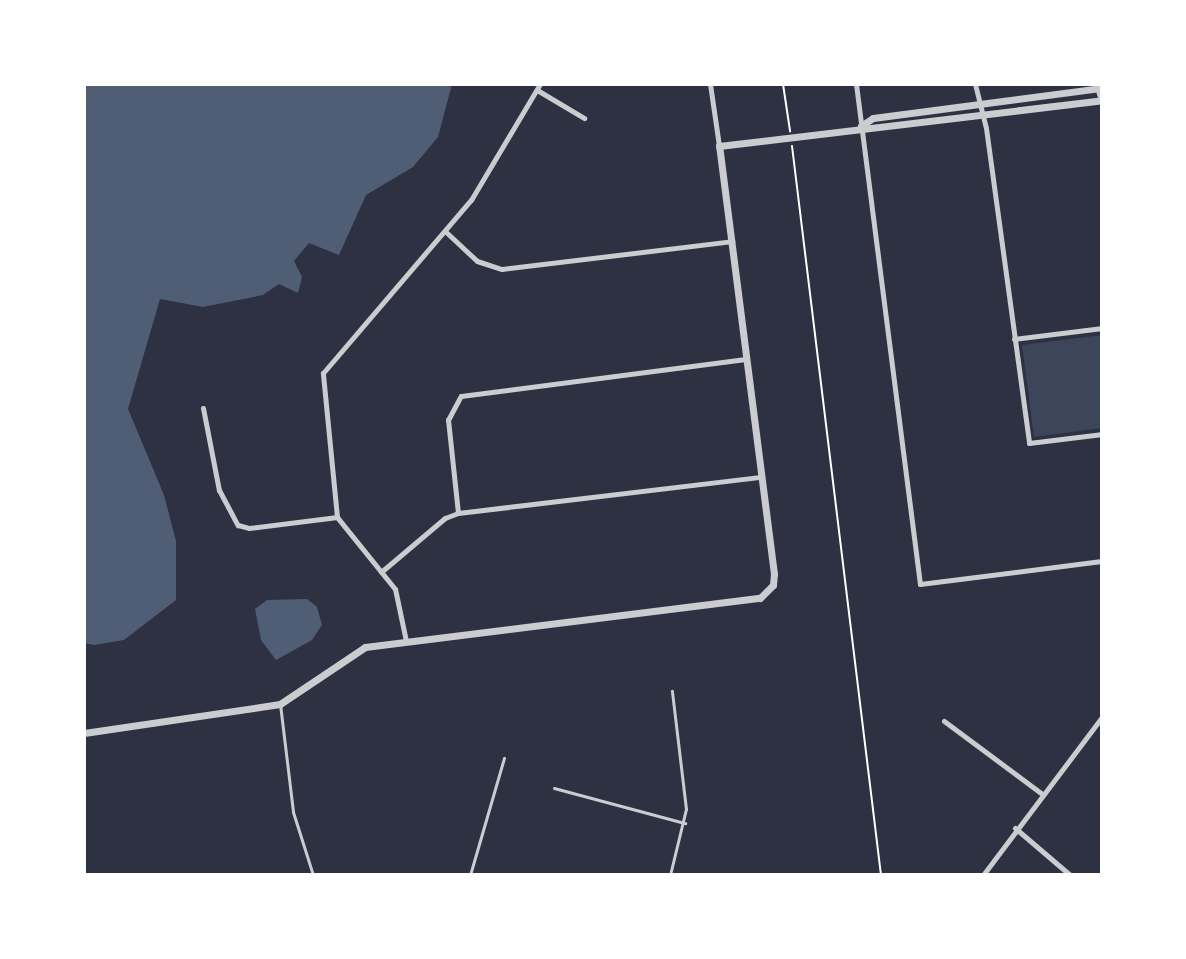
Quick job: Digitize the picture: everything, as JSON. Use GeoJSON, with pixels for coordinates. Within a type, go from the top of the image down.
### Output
{"type":"FeatureCollection","features":[{"type":"Feature","properties":{"kind":"street"},"geometry":{"type":"LineString","coordinates":[[84,733],[280,704],[312,686],[349,653],[406,641],[751,601],[768,593],[774,574],[710,84]]}},
{"type":"Feature","properties":{"kind":"street"},"geometry":{"type":"LineString","coordinates":[[856,84],[920,584],[1102,561]]}},
{"type":"Feature","properties":{"kind":"street"},"geometry":{"type":"LineString","coordinates":[[975,84],[1029,443],[1102,434]]}},
{"type":"Feature","properties":{"kind":"street"},"geometry":{"type":"LineString","coordinates":[[406,641],[400,601],[337,517],[323,373],[331,358],[446,232],[471,200],[538,87],[584,118]]}},
{"type":"Feature","properties":{"kind":"street"},"geometry":{"type":"LineString","coordinates":[[719,146],[861,126],[876,130],[1101,101],[1098,87],[873,118],[861,126]]}},
{"type":"Feature","properties":{"kind":"street"},"geometry":{"type":"LineString","coordinates":[[446,232],[477,261],[502,269],[732,241]]}},
{"type":"Feature","properties":{"kind":"street"},"geometry":{"type":"LineString","coordinates":[[1014,339],[1102,328]]}},
{"type":"Feature","properties":{"kind":"street"},"geometry":{"type":"LineString","coordinates":[[458,513],[448,420],[453,403],[469,392],[746,359]]}},
{"type":"Feature","properties":{"kind":"street"},"geometry":{"type":"LineString","coordinates":[[203,408],[209,457],[230,517],[238,525],[249,528],[337,517]]}},
{"type":"Feature","properties":{"kind":"street"},"geometry":{"type":"LineString","coordinates":[[381,572],[445,518],[458,513],[761,477]]}},
{"type":"Feature","properties":{"kind":"street"},"geometry":{"type":"LineString","coordinates":[[983,875],[1041,793],[1102,717]]}},
{"type":"Feature","properties":{"kind":"street"},"geometry":{"type":"LineString","coordinates":[[944,721],[1041,793]]}},
{"type":"Feature","properties":{"kind":"street"},"geometry":{"type":"LineString","coordinates":[[1015,828],[1070,875]]}},
{"type":"Feature","properties":{"kind":"lane"},"geometry":{"type":"LineString","coordinates":[[670,875],[685,823],[672,691]]}},
{"type":"Feature","properties":{"kind":"lane"},"geometry":{"type":"LineString","coordinates":[[280,704],[293,812],[313,875]]}},
{"type":"Feature","properties":{"kind":"lane"},"geometry":{"type":"LineString","coordinates":[[470,875],[504,758]]}},
{"type":"Feature","properties":{"kind":"lane"},"geometry":{"type":"LineString","coordinates":[[554,788],[685,823]]}},
{"type":"Feature","properties":{"kind":"path"},"geometry":{"type":"LineString","coordinates":[[783,84],[881,875]]}},
{"type":"Feature","properties":{"kind":"shaded area"},"geometry":{"type":"Polygon","coordinates":[[[84,84],[452,84],[438,137],[413,167],[366,195],[339,255],[309,243],[294,261],[302,277],[298,293],[279,284],[263,295],[203,307],[160,299],[128,409],[164,495],[176,541],[176,600],[124,640],[94,645],[84,643],[84,84]]]}},
{"type":"Feature","properties":{"kind":"shaded area"},"geometry":{"type":"Polygon","coordinates":[[[1102,335],[1102,428],[1034,437],[1022,345],[1102,335]]]}},
{"type":"Feature","properties":{"kind":"shaded area"},"geometry":{"type":"Polygon","coordinates":[[[307,599],[317,607],[322,625],[312,640],[276,660],[261,640],[255,609],[267,600],[307,599]]]}}]}
